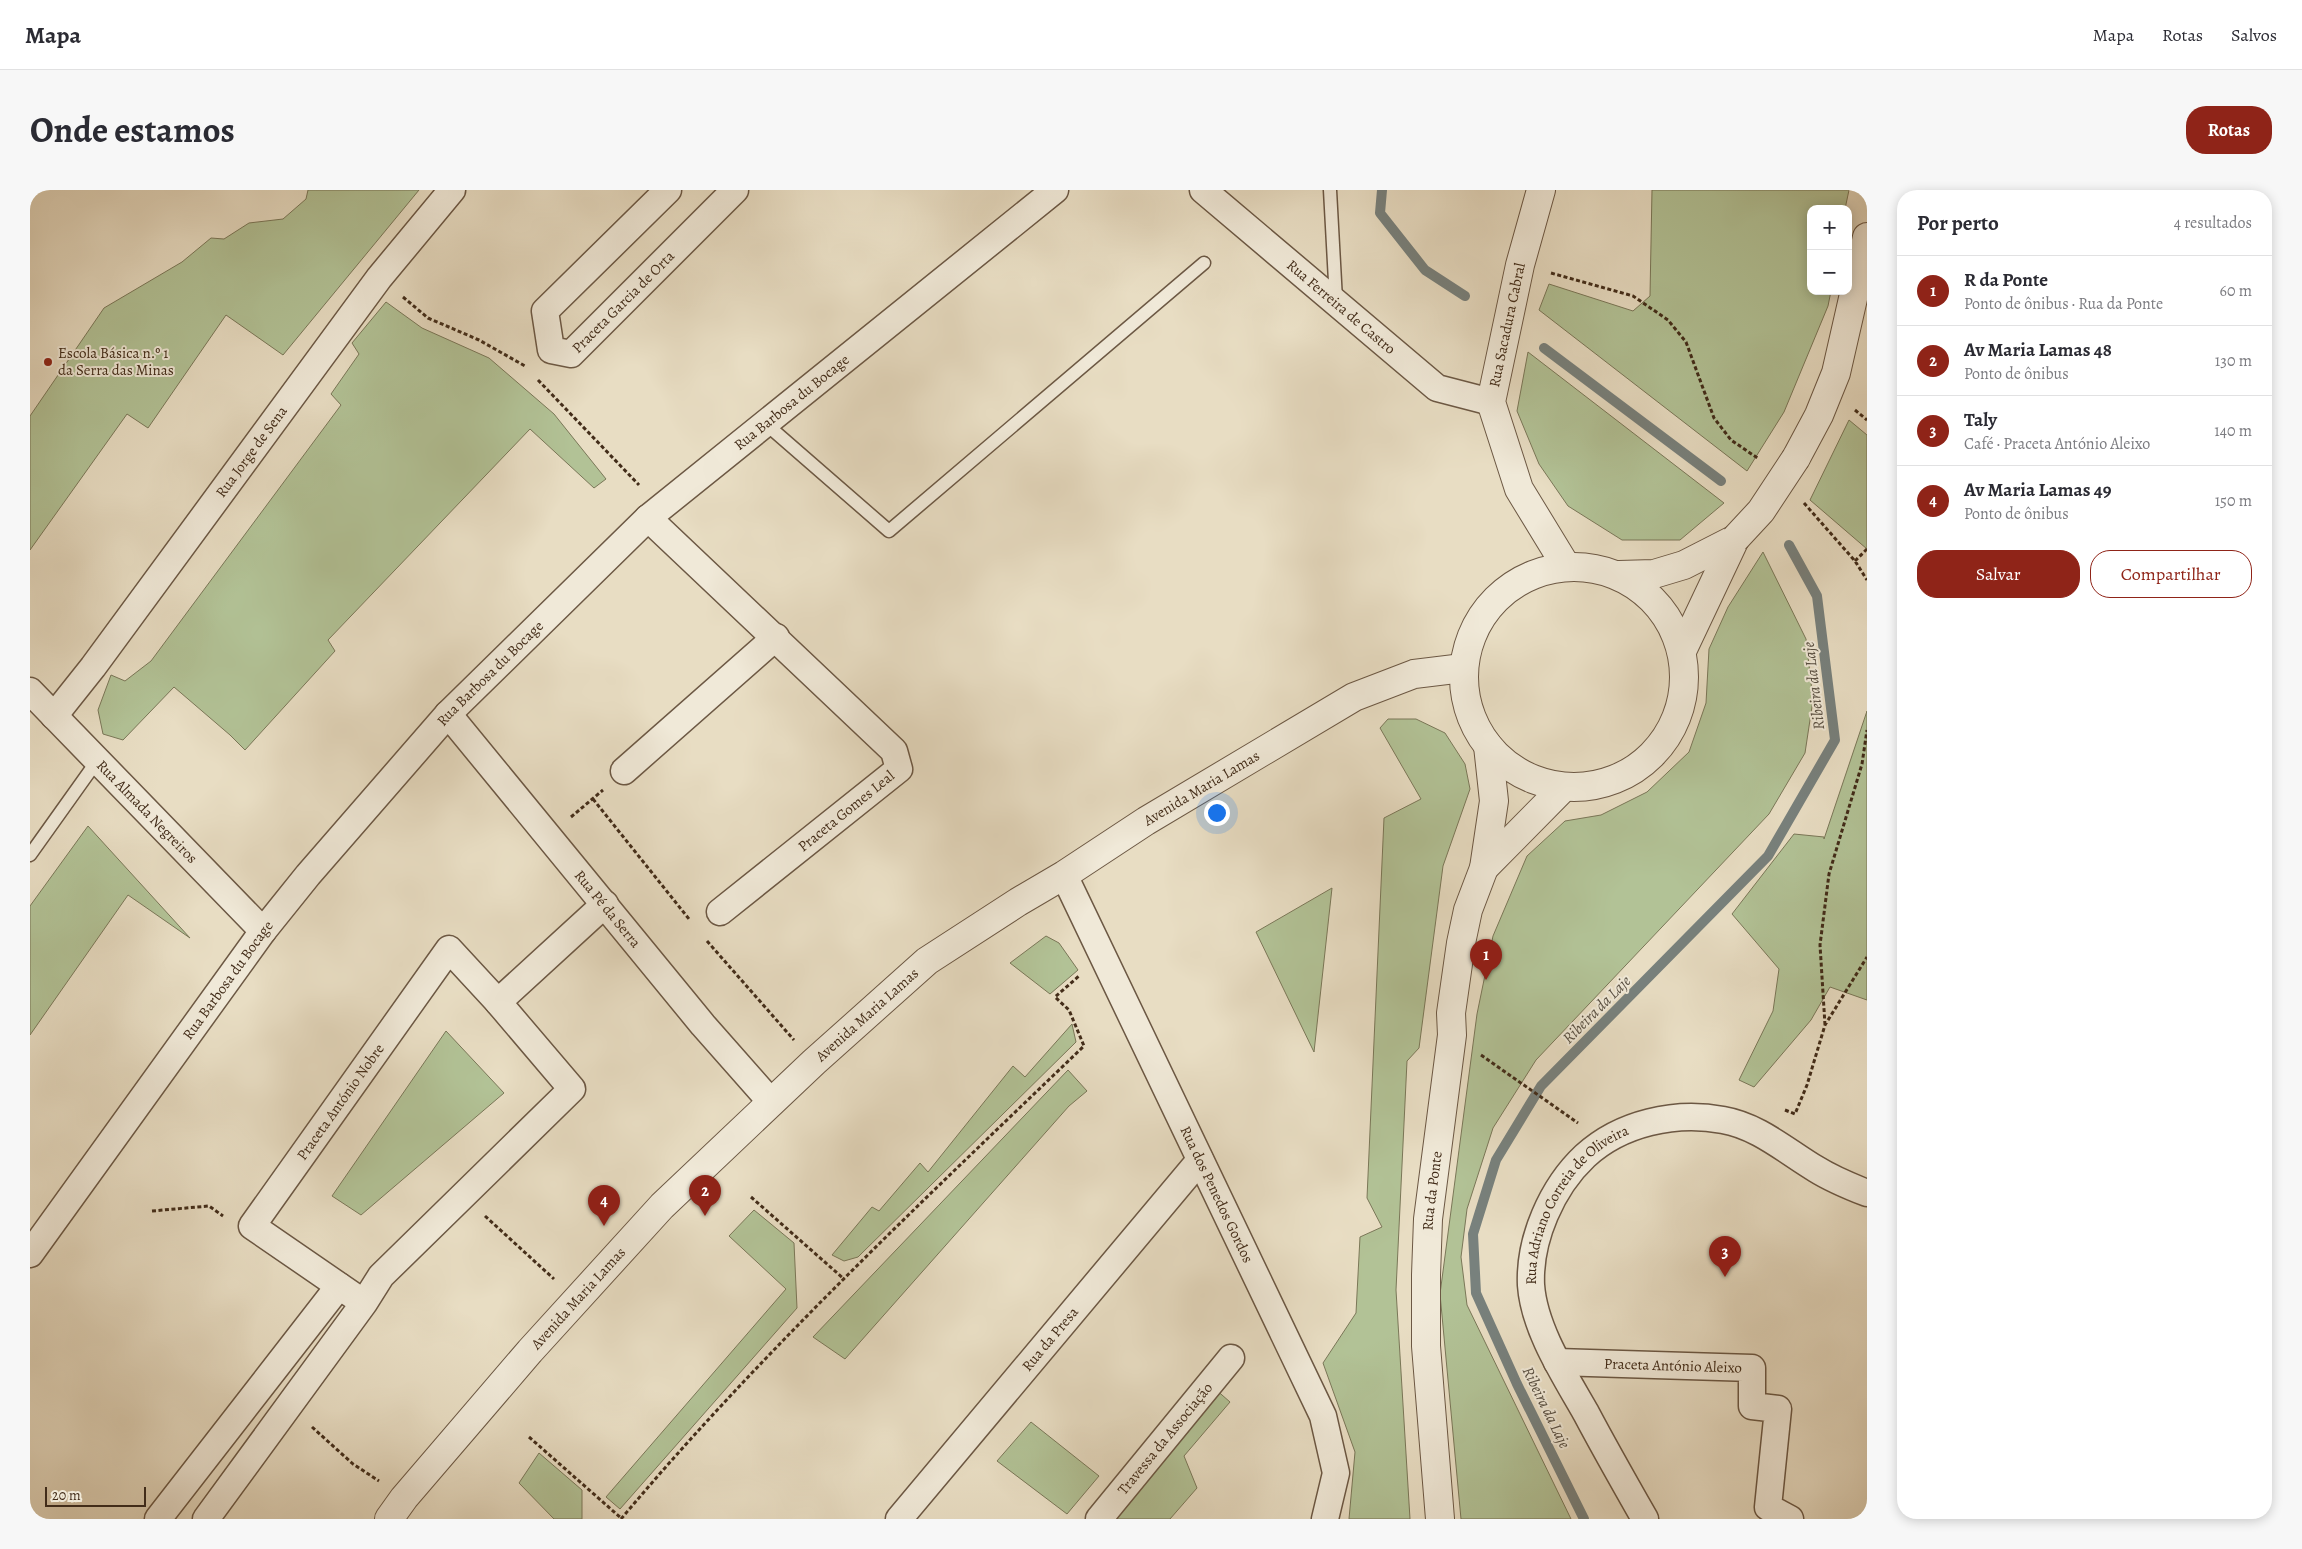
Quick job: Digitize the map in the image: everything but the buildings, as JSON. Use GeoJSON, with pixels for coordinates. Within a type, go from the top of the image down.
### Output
{"type":"FeatureCollection","features":[{"type":"Feature","properties":{"kind":"street","name":"Rua Jorge de Sena"},"geometry":{"type":"LineString","coordinates":[[54,716],[99,659],[379,278],[452,190]]}},
{"type":"Feature","properties":{"kind":"street","name":"Praceta Garcia de Orta"},"geometry":{"type":"LineString","coordinates":[[668,190],[545,312],[551,350],[571,354],[735,190]]}},
{"type":"Feature","properties":{"kind":"street","name":"Rua Barbosa du Bocage"},"geometry":{"type":"LineString","coordinates":[[30,1254],[263,931],[308,875],[448,714],[655,513],[1055,190]]}},
{"type":"Feature","properties":{"kind":"street","name":"Rua Ferreira de Castro"},"geometry":{"type":"LineString","coordinates":[[1202,190],[1437,388],[1491,402]]}},
{"type":"Feature","properties":{"kind":"street","name":"Rua Sacadura Cabral"},"geometry":{"type":"LineString","coordinates":[[1541,190],[1520,265],[1491,402],[1519,489],[1566,566]]}},
{"type":"Feature","properties":{"kind":"street"},"geometry":{"type":"LineString","coordinates":[[1682,651],[1735,539],[1761,511],[1796,458],[1819,415],[1836,373],[1867,237]]}},
{"type":"Feature","properties":{"kind":"street","name":"Praceta Gomes Leal"},"geometry":{"type":"LineString","coordinates":[[655,513],[683,553],[776,637],[894,751],[898,769],[720,912]]}},
{"type":"Feature","properties":{"kind":"street"},"geometry":{"type":"LineString","coordinates":[[1619,575],[1654,574],[1684,565],[1735,539]]}},
{"type":"Feature","properties":{"kind":"street"},"geometry":{"type":"LineString","coordinates":[[1566,566],[1593,567],[1619,575],[1647,593],[1669,620],[1682,651],[1687,682],[1680,710],[1667,737],[1648,760],[1623,776],[1594,786],[1564,787],[1536,780],[1510,766],[1488,746],[1473,723],[1464,696],[1463,668],[1471,634],[1489,605],[1515,582],[1540,571],[1566,566]]}},
{"type":"Feature","properties":{"kind":"street"},"geometry":{"type":"LineString","coordinates":[[624,772],[776,637]]}},
{"type":"Feature","properties":{"kind":"street","name":"Avenida Maria Lamas"},"geometry":{"type":"LineString","coordinates":[[396,1508],[576,1300],[662,1206],[814,1062],[928,961],[1018,902],[1064,876],[1146,820],[1354,697],[1414,674],[1463,668]]}},
{"type":"Feature","properties":{"kind":"street","name":"Rua Almada Negreiros"},"geometry":{"type":"LineString","coordinates":[[30,691],[263,931]]}},
{"type":"Feature","properties":{"kind":"street","name":"Rua Pé da Serra"},"geometry":{"type":"LineString","coordinates":[[448,714],[550,836],[703,1026],[771,1102]]}},
{"type":"Feature","properties":{"kind":"street"},"geometry":{"type":"LineString","coordinates":[[1484,868],[1494,801],[1488,746]]}},
{"type":"Feature","properties":{"kind":"street"},"geometry":{"type":"LineString","coordinates":[[1484,868],[1564,787]]}},
{"type":"Feature","properties":{"kind":"street","name":"Rua da Ponte"},"geometry":{"type":"LineString","coordinates":[[1440,1519],[1426,1346],[1428,1219],[1451,1045],[1451,1013],[1461,943],[1468,910],[1484,868]]}},
{"type":"Feature","properties":{"kind":"street","name":"Rua dos Penedos Gordos"},"geometry":{"type":"LineString","coordinates":[[1064,876],[1323,1416],[1336,1474],[1324,1519]]}},
{"type":"Feature","properties":{"kind":"street"},"geometry":{"type":"LineString","coordinates":[[498,1002],[605,904]]}},
{"type":"Feature","properties":{"kind":"street","name":"Praceta António Nobre"},"geometry":{"type":"LineString","coordinates":[[206,1519],[381,1276],[572,1089],[498,1002],[449,949],[252,1226]]}},
{"type":"Feature","properties":{"kind":"street","name":"Rua Adriano Correia de Oliveira"},"geometry":{"type":"LineString","coordinates":[[1645,1519],[1557,1362],[1536,1312],[1531,1285],[1533,1256],[1542,1224],[1559,1187],[1576,1165],[1597,1145],[1612,1136],[1660,1119],[1684,1117],[1723,1120],[1747,1127],[1776,1142],[1838,1182],[1867,1193]]}},
{"type":"Feature","properties":{"kind":"street","name":"Rua da Presa"},"geometry":{"type":"LineString","coordinates":[[899,1519],[1200,1160]]}},
{"type":"Feature","properties":{"kind":"street"},"geometry":{"type":"LineString","coordinates":[[252,1226],[364,1302]]}},
{"type":"Feature","properties":{"kind":"street"},"geometry":{"type":"LineString","coordinates":[[158,1519],[338,1286]]}},
{"type":"Feature","properties":{"kind":"street","name":"Travessa da Associação"},"geometry":{"type":"LineString","coordinates":[[1099,1519],[1231,1358]]}},
{"type":"Feature","properties":{"kind":"street","name":"Praceta António Aleixo"},"geometry":{"type":"LineString","coordinates":[[1557,1362],[1752,1368],[1752,1406],[1778,1409],[1768,1506],[1790,1519]]}},
{"type":"Feature","properties":{"kind":"lane"},"geometry":{"type":"LineString","coordinates":[[1330,190],[1336,302]]}},
{"type":"Feature","properties":{"kind":"lane"},"geometry":{"type":"LineString","coordinates":[[766,424],[889,531],[1204,263]]}},
{"type":"Feature","properties":{"kind":"lane"},"geometry":{"type":"LineString","coordinates":[[30,854],[97,761]]}},
{"type":"Feature","properties":{"kind":"path"},"geometry":{"type":"LineString","coordinates":[[1520,265],[1633,296],[1664,316],[1686,342],[1714,418],[1731,440],[1763,463]]}},
{"type":"Feature","properties":{"kind":"path"},"geometry":{"type":"LineString","coordinates":[[379,278],[428,318],[478,340],[526,367]]}},
{"type":"Feature","properties":{"kind":"path"},"geometry":{"type":"LineString","coordinates":[[533,374],[655,513]]}},
{"type":"Feature","properties":{"kind":"path"},"geometry":{"type":"LineString","coordinates":[[1801,500],[1855,561],[1867,580]]}},
{"type":"Feature","properties":{"kind":"path"},"geometry":{"type":"LineString","coordinates":[[1855,561],[1867,549]]}},
{"type":"Feature","properties":{"kind":"path"},"geometry":{"type":"LineString","coordinates":[[1825,1025],[1820,945],[1829,874],[1862,764],[1867,730]]}},
{"type":"Feature","properties":{"kind":"path"},"geometry":{"type":"LineString","coordinates":[[550,836],[624,772]]}},
{"type":"Feature","properties":{"kind":"path"},"geometry":{"type":"LineString","coordinates":[[593,799],[654,876]]}},
{"type":"Feature","properties":{"kind":"path"},"geometry":{"type":"LineString","coordinates":[[528,1437],[621,1519],[684,1444],[844,1279],[1084,1046],[1069,1010],[1055,996],[1082,973],[1077,961],[1099,948]]}},
{"type":"Feature","properties":{"kind":"path"},"geometry":{"type":"LineString","coordinates":[[1780,1108],[1795,1114],[1807,1085],[1825,1025],[1867,957]]}},
{"type":"Feature","properties":{"kind":"path"},"geometry":{"type":"LineString","coordinates":[[736,977],[814,1062]]}},
{"type":"Feature","properties":{"kind":"path"},"geometry":{"type":"LineString","coordinates":[[1504,1071],[1578,1124],[1586,1118]]}},
{"type":"Feature","properties":{"kind":"path"},"geometry":{"type":"LineString","coordinates":[[463,1195],[576,1300]]}},
{"type":"Feature","properties":{"kind":"path"},"geometry":{"type":"LineString","coordinates":[[751,1197],[844,1279]]}},
{"type":"Feature","properties":{"kind":"path"},"geometry":{"type":"LineString","coordinates":[[152,1211],[209,1206],[232,1221],[252,1226]]}},
{"type":"Feature","properties":{"kind":"path"},"geometry":{"type":"LineString","coordinates":[[289,1406],[353,1464],[396,1508]]}},
{"type":"Feature","properties":{"kind":"green space"},"geometry":{"type":"Polygon","coordinates":[[[308,190],[419,190],[283,355],[226,315],[148,428],[127,414],[30,550],[30,416],[104,308],[182,262],[211,238],[224,239],[249,223],[283,219],[306,199],[308,190]]]}},
{"type":"Feature","properties":{"kind":"green space"},"geometry":{"type":"Polygon","coordinates":[[[1652,190],[1849,190],[1846,205],[1807,205],[1807,295],[1830,295],[1828,306],[1784,412],[1747,471],[1539,310],[1549,284],[1633,311],[1650,296],[1652,190]]]}},
{"type":"Feature","properties":{"kind":"green space"},"geometry":{"type":"Polygon","coordinates":[[[386,302],[422,328],[489,358],[554,414],[606,479],[594,488],[530,429],[328,640],[335,651],[245,750],[174,687],[123,740],[103,734],[98,710],[111,675],[125,681],[151,661],[341,405],[331,394],[359,354],[352,343],[386,302]]]}},
{"type":"Feature","properties":{"kind":"green space"},"geometry":{"type":"Polygon","coordinates":[[[1528,352],[1724,503],[1680,540],[1622,540],[1568,506],[1539,464],[1517,411],[1528,352]]]}},
{"type":"Feature","properties":{"kind":"green space"},"geometry":{"type":"Polygon","coordinates":[[[1849,420],[1867,435],[1867,549],[1810,500],[1849,420]]]}},
{"type":"Feature","properties":{"kind":"green space"},"geometry":{"type":"Polygon","coordinates":[[[1763,552],[1806,639],[1813,700],[1805,753],[1769,814],[1536,1060],[1493,1128],[1467,1209],[1461,1257],[1467,1305],[1571,1519],[1461,1519],[1440,1294],[1477,1014],[1493,936],[1527,856],[1565,821],[1601,815],[1647,792],[1689,752],[1706,703],[1709,649],[1728,607],[1763,552]]]}},
{"type":"Feature","properties":{"kind":"green space"},"geometry":{"type":"Polygon","coordinates":[[[1867,711],[1867,1000],[1830,987],[1811,1020],[1754,1087],[1739,1080],[1773,1011],[1779,969],[1732,914],[1794,834],[1824,837],[1824,839],[1867,711]]]}},
{"type":"Feature","properties":{"kind":"green space"},"geometry":{"type":"Polygon","coordinates":[[[1388,719],[1416,719],[1445,733],[1465,764],[1470,789],[1443,866],[1419,1048],[1407,1061],[1396,1290],[1410,1519],[1349,1519],[1355,1452],[1323,1363],[1356,1313],[1360,1237],[1382,1227],[1367,1198],[1384,818],[1421,799],[1380,728],[1388,719]]]}},
{"type":"Feature","properties":{"kind":"green space"},"geometry":{"type":"Polygon","coordinates":[[[88,826],[190,938],[128,895],[30,1035],[30,906],[88,826]]]}},
{"type":"Feature","properties":{"kind":"green space"},"geometry":{"type":"Polygon","coordinates":[[[1332,888],[1314,1052],[1256,932],[1332,888]]]}},
{"type":"Feature","properties":{"kind":"green space"},"geometry":{"type":"Polygon","coordinates":[[[1046,936],[1059,943],[1078,970],[1050,994],[1010,963],[1046,936]]]}},
{"type":"Feature","properties":{"kind":"green space"},"geometry":{"type":"Polygon","coordinates":[[[1072,1024],[1076,1042],[858,1257],[844,1261],[832,1255],[872,1207],[879,1211],[920,1163],[928,1172],[1013,1066],[1025,1077],[1072,1024]]]}},
{"type":"Feature","properties":{"kind":"green space"},"geometry":{"type":"Polygon","coordinates":[[[446,1031],[504,1093],[361,1215],[332,1196],[446,1031]]]}},
{"type":"Feature","properties":{"kind":"green space"},"geometry":{"type":"Polygon","coordinates":[[[1068,1070],[1087,1091],[1069,1106],[845,1359],[813,1337],[1068,1070]]]}},
{"type":"Feature","properties":{"kind":"green space"},"geometry":{"type":"Polygon","coordinates":[[[754,1210],[794,1243],[797,1308],[620,1509],[606,1497],[786,1289],[729,1236],[754,1210]]]}},
{"type":"Feature","properties":{"kind":"green space"},"geometry":{"type":"Polygon","coordinates":[[[1214,1388],[1230,1402],[1184,1456],[1197,1488],[1170,1519],[1114,1519],[1214,1388]]]}},
{"type":"Feature","properties":{"kind":"green space"},"geometry":{"type":"Polygon","coordinates":[[[1031,1422],[1099,1476],[1067,1514],[997,1461],[1031,1422]]]}},
{"type":"Feature","properties":{"kind":"green space"},"geometry":{"type":"Polygon","coordinates":[[[539,1453],[582,1490],[582,1519],[554,1519],[519,1483],[539,1453]]]}},
{"type":"Feature","properties":{"kind":"waterway","name":"Ribeira da Laje"},"geometry":{"type":"LineString","coordinates":[[1382,190],[1380,213],[1425,270],[1465,296]]}},
{"type":"Feature","properties":{"kind":"waterway"},"geometry":{"type":"LineString","coordinates":[[1544,348],[1721,481]]}},
{"type":"Feature","properties":{"kind":"waterway","name":"Ribeira da Laje"},"geometry":{"type":"LineString","coordinates":[[1584,1519],[1517,1384],[1476,1293],[1473,1234],[1496,1160],[1541,1086],[1768,856],[1835,740],[1817,596],[1789,545]]}},
{"type":"Feature","properties":{"kind":"place","name":"Escola Básica n.º 1 da Serra das Minas"},"geometry":{"type":"Point","coordinates":[48,362]}},
{"type":"Feature","properties":{"kind":"place","name":"R da Ponte"},"geometry":{"type":"Point","coordinates":[1486,980]}},
{"type":"Feature","properties":{"kind":"place","name":"Av Maria Lamas 48"},"geometry":{"type":"Point","coordinates":[705,1216]}},
{"type":"Feature","properties":{"kind":"place","name":"Av Maria Lamas 49"},"geometry":{"type":"Point","coordinates":[604,1226]}},
{"type":"Feature","properties":{"kind":"place","name":"Taly"},"geometry":{"type":"Point","coordinates":[1725,1277]}}]}
